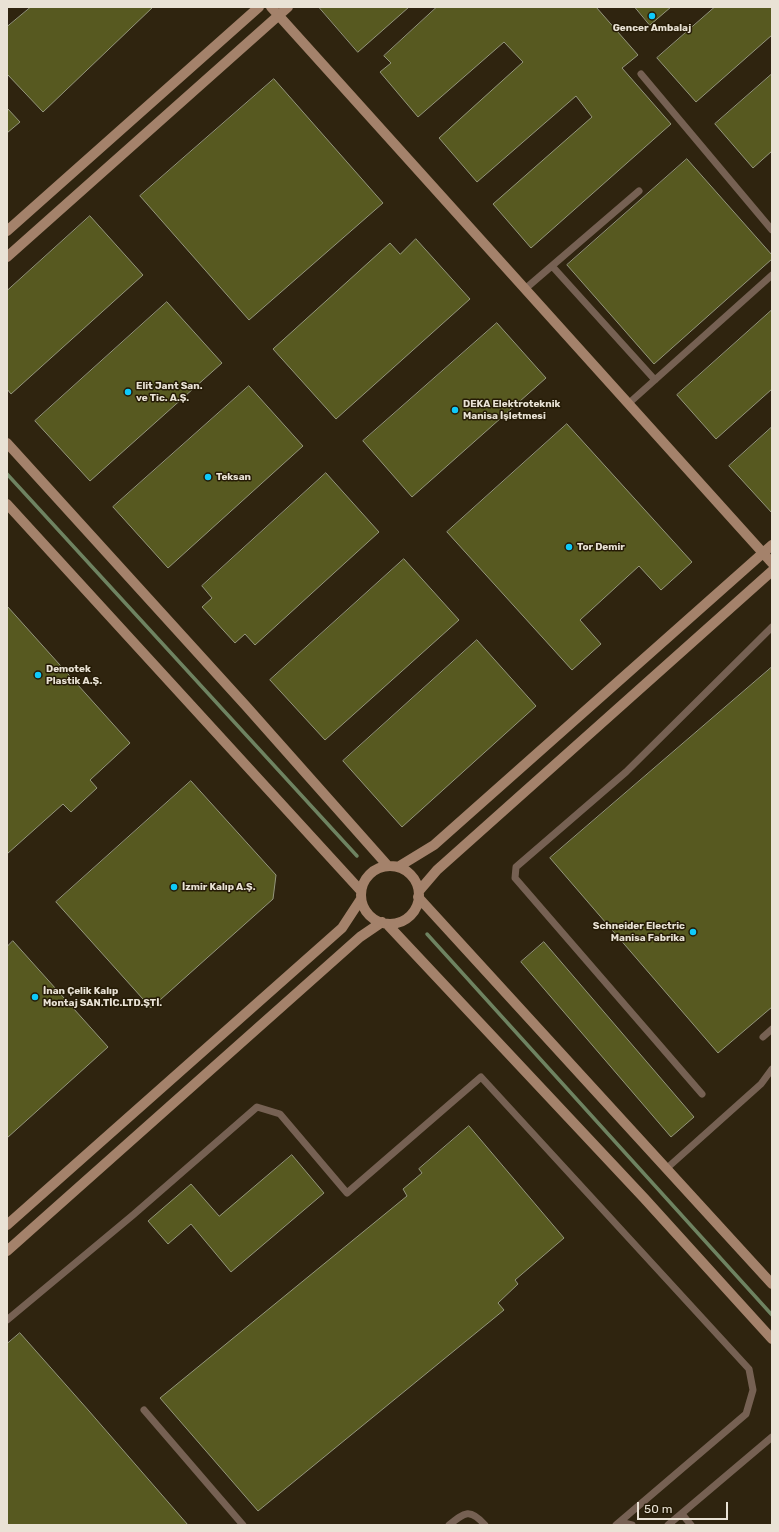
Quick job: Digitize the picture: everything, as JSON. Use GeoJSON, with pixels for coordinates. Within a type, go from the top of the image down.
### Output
{"type":"FeatureCollection","features":[{"type":"Feature","properties":{"kind":"street"},"geometry":{"type":"LineString","coordinates":[[7,231],[259,7]]}},
{"type":"Feature","properties":{"kind":"street"},"geometry":{"type":"LineString","coordinates":[[271,7],[772,563]]}},
{"type":"Feature","properties":{"kind":"street"},"geometry":{"type":"LineString","coordinates":[[7,258],[288,7]]}},
{"type":"Feature","properties":{"kind":"street"},"geometry":{"type":"LineString","coordinates":[[7,443],[235,694],[388,866]]}},
{"type":"Feature","properties":{"kind":"street"},"geometry":{"type":"LineString","coordinates":[[7,504],[361,895],[365,909],[371,917],[385,923],[397,923],[406,919],[413,913],[418,904],[419,894],[414,877],[407,871],[398,867],[388,866],[378,869],[370,874],[364,882],[361,895],[342,928],[7,1225]]}},
{"type":"Feature","properties":{"kind":"street"},"geometry":{"type":"LineString","coordinates":[[398,867],[434,844],[772,545]]}},
{"type":"Feature","properties":{"kind":"street"},"geometry":{"type":"LineString","coordinates":[[419,894],[437,870],[772,571]]}},
{"type":"Feature","properties":{"kind":"street"},"geometry":{"type":"LineString","coordinates":[[419,894],[772,1284]]}},
{"type":"Feature","properties":{"kind":"street"},"geometry":{"type":"LineString","coordinates":[[7,1252],[360,937],[385,923]]}},
{"type":"Feature","properties":{"kind":"street"},"geometry":{"type":"LineString","coordinates":[[385,923],[639,1192],[772,1339]]}},
{"type":"Feature","properties":{"kind":"lane"},"geometry":{"type":"LineString","coordinates":[[641,74],[772,230]]}},
{"type":"Feature","properties":{"kind":"lane"},"geometry":{"type":"LineString","coordinates":[[525,289],[639,191]]}},
{"type":"Feature","properties":{"kind":"lane"},"geometry":{"type":"LineString","coordinates":[[552,266],[655,380]]}},
{"type":"Feature","properties":{"kind":"lane"},"geometry":{"type":"LineString","coordinates":[[628,404],[772,275]]}},
{"type":"Feature","properties":{"kind":"lane"},"geometry":{"type":"LineString","coordinates":[[702,1094],[515,878],[516,867],[626,772],[772,627]]}},
{"type":"Feature","properties":{"kind":"lane"},"geometry":{"type":"LineString","coordinates":[[762,1037],[772,1029]]}},
{"type":"Feature","properties":{"kind":"lane"},"geometry":{"type":"LineString","coordinates":[[666,1168],[762,1084],[772,1069]]}},
{"type":"Feature","properties":{"kind":"lane"},"geometry":{"type":"LineString","coordinates":[[7,1320],[133,1216],[257,1107],[280,1114],[347,1193],[481,1077],[749,1369],[753,1390],[746,1414],[618,1523]]}},
{"type":"Feature","properties":{"kind":"lane"},"geometry":{"type":"LineString","coordinates":[[144,1410],[243,1525]]}},
{"type":"Feature","properties":{"kind":"lane"},"geometry":{"type":"LineString","coordinates":[[668,1525],[772,1437]]}},
{"type":"Feature","properties":{"kind":"lane"},"geometry":{"type":"LineString","coordinates":[[449,1525],[466,1513],[476,1516],[485,1525]]}},
{"type":"Feature","properties":{"kind":"lane"},"geometry":{"type":"LineString","coordinates":[[682,1514],[691,1525]]}},
{"type":"Feature","properties":{"kind":"lane"},"geometry":{"type":"LineString","coordinates":[[618,1523],[632,1525]]}},
{"type":"Feature","properties":{"kind":"building"},"geometry":{"type":"Polygon","coordinates":[[[31,7],[153,7],[43,112],[7,74],[7,27],[31,7]]]}},
{"type":"Feature","properties":{"kind":"building"},"geometry":{"type":"Polygon","coordinates":[[[319,7],[409,7],[358,52],[319,7]]]}},
{"type":"Feature","properties":{"kind":"building"},"geometry":{"type":"Polygon","coordinates":[[[437,7],[596,7],[638,55],[622,68],[671,124],[531,248],[493,204],[592,117],[576,96],[477,182],[439,138],[523,62],[504,42],[418,117],[380,72],[391,63],[384,56],[437,7]]]}},
{"type":"Feature","properties":{"kind":"building","name":"Gencer Ambalaj"},"geometry":{"type":"Polygon","coordinates":[[[635,7],[671,7],[650,25],[635,7]]]}},
{"type":"Feature","properties":{"kind":"building"},"geometry":{"type":"Polygon","coordinates":[[[715,7],[772,7],[772,35],[696,102],[657,58],[715,7]]]}},
{"type":"Feature","properties":{"kind":"building"},"geometry":{"type":"Polygon","coordinates":[[[772,74],[772,151],[753,168],[715,124],[772,74]]]}},
{"type":"Feature","properties":{"kind":"building"},"geometry":{"type":"Polygon","coordinates":[[[274,79],[383,203],[249,320],[140,196],[274,79]]]}},
{"type":"Feature","properties":{"kind":"building"},"geometry":{"type":"Polygon","coordinates":[[[7,108],[20,122],[7,133],[7,108]]]}},
{"type":"Feature","properties":{"kind":"building"},"geometry":{"type":"Polygon","coordinates":[[[687,159],[772,255],[772,259],[654,364],[567,265],[687,159]]]}},
{"type":"Feature","properties":{"kind":"building"},"geometry":{"type":"Polygon","coordinates":[[[90,216],[143,275],[11,394],[7,389],[7,291],[90,216]]]}},
{"type":"Feature","properties":{"kind":"building"},"geometry":{"type":"Polygon","coordinates":[[[416,239],[470,299],[336,419],[273,349],[390,243],[400,254],[416,239]]]}},
{"type":"Feature","properties":{"kind":"building","name":"Elit Jant San. ve Tic. A.Ş."},"geometry":{"type":"Polygon","coordinates":[[[167,302],[222,363],[90,481],[35,421],[167,302]]]}},
{"type":"Feature","properties":{"kind":"building"},"geometry":{"type":"Polygon","coordinates":[[[772,310],[772,389],[716,439],[677,395],[772,310]]]}},
{"type":"Feature","properties":{"kind":"building","name":"DEKA Elektroteknik Manisa İşletmesi"},"geometry":{"type":"Polygon","coordinates":[[[497,323],[546,378],[412,497],[363,441],[497,323]]]}},
{"type":"Feature","properties":{"kind":"building","name":"Teksan"},"geometry":{"type":"Polygon","coordinates":[[[249,386],[303,446],[168,568],[113,507],[249,386]]]}},
{"type":"Feature","properties":{"kind":"building","name":"Tor Demir"},"geometry":{"type":"Polygon","coordinates":[[[567,424],[692,562],[661,590],[639,566],[580,620],[601,644],[572,670],[447,532],[567,424]]]}},
{"type":"Feature","properties":{"kind":"building"},"geometry":{"type":"Polygon","coordinates":[[[772,427],[772,513],[729,466],[772,427]]]}},
{"type":"Feature","properties":{"kind":"building"},"geometry":{"type":"Polygon","coordinates":[[[326,473],[379,532],[255,645],[245,634],[235,643],[202,607],[212,598],[202,586],[326,473]]]}},
{"type":"Feature","properties":{"kind":"building"},"geometry":{"type":"Polygon","coordinates":[[[404,559],[459,620],[325,740],[270,680],[404,559]]]}},
{"type":"Feature","properties":{"kind":"building","name":"Demotek Plastik A.Ş."},"geometry":{"type":"Polygon","coordinates":[[[7,606],[130,743],[90,780],[97,788],[71,812],[63,804],[7,854],[7,606]]]}},
{"type":"Feature","properties":{"kind":"building"},"geometry":{"type":"Polygon","coordinates":[[[477,640],[536,706],[402,827],[343,761],[477,640]]]}},
{"type":"Feature","properties":{"kind":"building","name":"Schneider Electric Manisa Fabrika"},"geometry":{"type":"Polygon","coordinates":[[[772,667],[772,1007],[718,1053],[550,858],[772,667]]]}},
{"type":"Feature","properties":{"kind":"building","name":"İzmir Kalıp A.Ş."},"geometry":{"type":"Polygon","coordinates":[[[191,781],[276,875],[273,899],[151,1008],[56,902],[191,781]]]}},
{"type":"Feature","properties":{"kind":"building","name":"İnan Çelik Kalıp Montaj SAN.TİC.LTD.ŞTİ."},"geometry":{"type":"Polygon","coordinates":[[[13,941],[108,1047],[7,1138],[7,947],[13,941]]]}},
{"type":"Feature","properties":{"kind":"building"},"geometry":{"type":"Polygon","coordinates":[[[544,942],[694,1117],[671,1137],[521,962],[544,942]]]}},
{"type":"Feature","properties":{"kind":"building"},"geometry":{"type":"Polygon","coordinates":[[[469,1126],[564,1238],[515,1280],[518,1284],[498,1303],[504,1310],[258,1511],[160,1398],[407,1196],[403,1189],[422,1173],[419,1169],[469,1126]]]}},
{"type":"Feature","properties":{"kind":"building"},"geometry":{"type":"Polygon","coordinates":[[[292,1155],[324,1193],[231,1272],[191,1224],[168,1244],[148,1221],[191,1184],[219,1216],[292,1155]]]}},
{"type":"Feature","properties":{"kind":"building"},"geometry":{"type":"Polygon","coordinates":[[[20,1333],[188,1525],[7,1525],[7,1344],[20,1333]]]}},
{"type":"Feature","properties":{"kind":"waterway"},"geometry":{"type":"LineString","coordinates":[[7,474],[357,856]]}},
{"type":"Feature","properties":{"kind":"waterway"},"geometry":{"type":"LineString","coordinates":[[427,934],[772,1315]]}},
{"type":"Feature","properties":{"kind":"place","name":"Gencer Ambalaj"},"geometry":{"type":"Point","coordinates":[652,16]}},
{"type":"Feature","properties":{"kind":"place","name":"Elit Jant San. ve Tic. A.Ş."},"geometry":{"type":"Point","coordinates":[128,392]}},
{"type":"Feature","properties":{"kind":"place","name":"DEKA Elektroteknik Manisa İşletmesi"},"geometry":{"type":"Point","coordinates":[455,410]}},
{"type":"Feature","properties":{"kind":"place","name":"Teksan"},"geometry":{"type":"Point","coordinates":[208,477]}},
{"type":"Feature","properties":{"kind":"place","name":"Tor Demir"},"geometry":{"type":"Point","coordinates":[569,547]}},
{"type":"Feature","properties":{"kind":"place","name":"Demotek Plastik A.Ş."},"geometry":{"type":"Point","coordinates":[38,675]}},
{"type":"Feature","properties":{"kind":"place","name":"İzmir Kalıp A.Ş."},"geometry":{"type":"Point","coordinates":[174,887]}},
{"type":"Feature","properties":{"kind":"place","name":"Schneider Electric Manisa Fabrika"},"geometry":{"type":"Point","coordinates":[693,932]}},
{"type":"Feature","properties":{"kind":"place","name":"İnan Çelik Kalıp Montaj SAN.TİC.LTD.ŞTİ."},"geometry":{"type":"Point","coordinates":[35,997]}}]}
